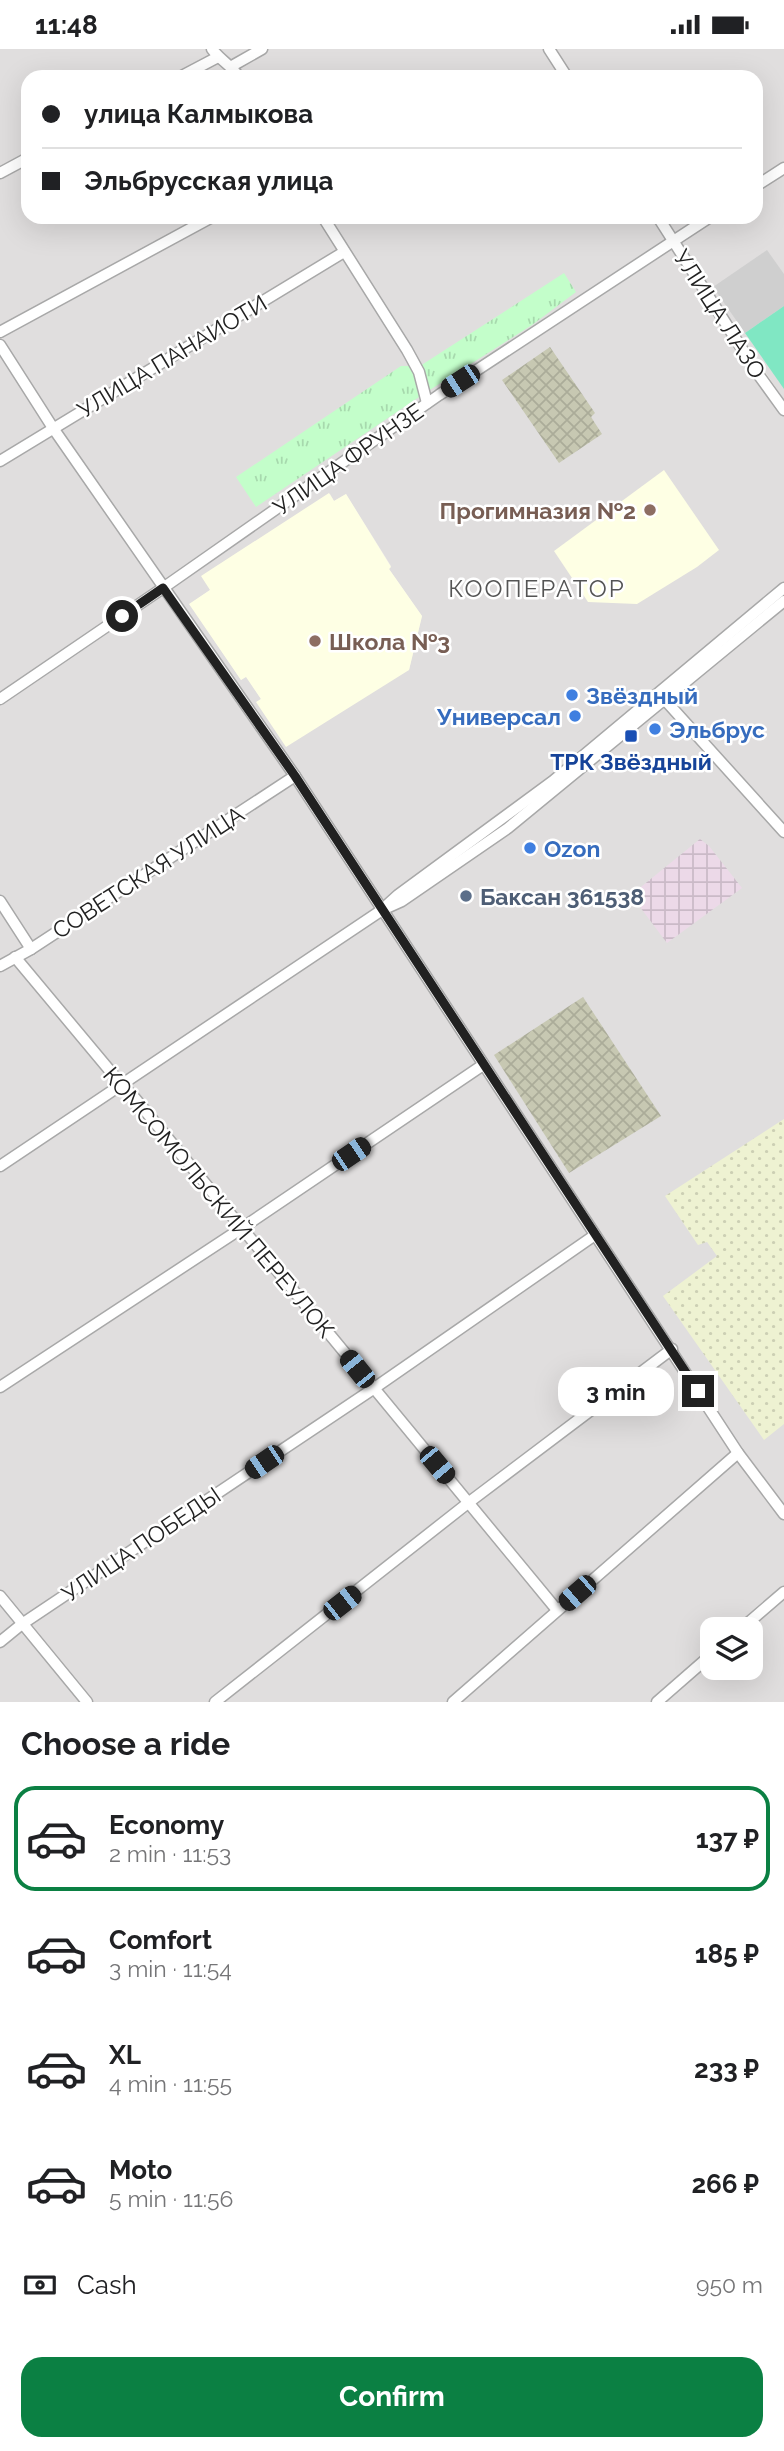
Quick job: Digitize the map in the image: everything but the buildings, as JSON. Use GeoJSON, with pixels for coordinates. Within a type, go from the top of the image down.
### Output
{"type":"FeatureCollection","features":[{"type":"Feature","properties":{"kind":"street"},"geometry":{"type":"LineString","coordinates":[[232,66],[262,49]]}},
{"type":"Feature","properties":{"kind":"street"},"geometry":{"type":"LineString","coordinates":[[549,49],[562,70]]}},
{"type":"Feature","properties":{"kind":"street"},"geometry":{"type":"LineString","coordinates":[[190,70],[215,53],[235,70]]}},
{"type":"Feature","properties":{"kind":"street"},"geometry":{"type":"LineString","coordinates":[[0,173],[21,162]]}},
{"type":"Feature","properties":{"kind":"street"},"geometry":{"type":"LineString","coordinates":[[763,182],[784,168]]}},
{"type":"Feature","properties":{"kind":"street"},"geometry":{"type":"LineString","coordinates":[[0,332],[199,224]]}},
{"type":"Feature","properties":{"kind":"street"},"geometry":{"type":"LineString","coordinates":[[327,224],[407,350],[419,372],[427,403]]}},
{"type":"Feature","properties":{"kind":"street","name":"УЛИЦА ЛАЗО"},"geometry":{"type":"LineString","coordinates":[[662,224],[784,410]]}},
{"type":"Feature","properties":{"kind":"street","name":"УЛИЦА ФРУНЗЕ"},"geometry":{"type":"LineString","coordinates":[[0,699],[427,403],[699,224]]}},
{"type":"Feature","properties":{"kind":"street","name":"УЛИЦА ПАНАИОТИ"},"geometry":{"type":"LineString","coordinates":[[0,461],[344,252]]}},
{"type":"Feature","properties":{"kind":"street"},"geometry":{"type":"LineString","coordinates":[[0,345],[52,428],[295,776],[738,1453],[784,1514]]}},
{"type":"Feature","properties":{"kind":"street"},"geometry":{"type":"LineString","coordinates":[[382,910],[398,895],[553,781],[784,588]]}},
{"type":"Feature","properties":{"kind":"street"},"geometry":{"type":"LineString","coordinates":[[0,1165],[382,910],[402,901],[508,828],[784,601]]}},
{"type":"Feature","properties":{"kind":"street"},"geometry":{"type":"LineString","coordinates":[[665,700],[784,831]]}},
{"type":"Feature","properties":{"kind":"street","name":"СОВЕТСКАЯ УЛИЦА"},"geometry":{"type":"LineString","coordinates":[[0,966],[295,776]]}},
{"type":"Feature","properties":{"kind":"street"},"geometry":{"type":"LineString","coordinates":[[0,901],[30,949]]}},
{"type":"Feature","properties":{"kind":"street","name":"КОМСОМОЛЬСКИЙ ПЕРЕУЛОК"},"geometry":{"type":"LineString","coordinates":[[15,957],[557,1610]]}},
{"type":"Feature","properties":{"kind":"street"},"geometry":{"type":"LineString","coordinates":[[0,1387],[483,1065]]}},
{"type":"Feature","properties":{"kind":"street","name":"УЛИЦА ПОБЕДЫ"},"geometry":{"type":"LineString","coordinates":[[0,1642],[22,1624],[373,1389],[595,1235]]}},
{"type":"Feature","properties":{"kind":"street"},"geometry":{"type":"LineString","coordinates":[[215,1702],[468,1503],[672,1349]]}},
{"type":"Feature","properties":{"kind":"street"},"geometry":{"type":"LineString","coordinates":[[453,1702],[738,1453]]}},
{"type":"Feature","properties":{"kind":"street"},"geometry":{"type":"LineString","coordinates":[[755,1617],[784,1593]]}},
{"type":"Feature","properties":{"kind":"street"},"geometry":{"type":"LineString","coordinates":[[0,1595],[87,1702]]}},
{"type":"Feature","properties":{"kind":"street"},"geometry":{"type":"LineString","coordinates":[[657,1702],[700,1664]]}},
{"type":"Feature","properties":{"kind":"shaded area"},"geometry":{"type":"Polygon","coordinates":[[[0,49],[784,49],[784,168],[763,182],[763,70],[21,70],[21,224],[700,224],[674,241],[784,410],[784,1702],[0,1702],[0,49]],[[330,494],[190,604],[241,680],[246,676],[261,699],[257,702],[409,670],[422,616],[389,569],[391,566],[346,494],[334,501],[330,494]]]}},
{"type":"Feature","properties":{"kind":"shaded area"},"geometry":{"type":"Polygon","coordinates":[[[784,173],[784,400],[680,244],[710,224],[763,224],[763,187],[784,173]]]}},
{"type":"Feature","properties":{"kind":"shaded area"},"geometry":{"type":"Polygon","coordinates":[[[767,250],[784,274],[784,306],[745,333],[713,287],[767,250]]]}},
{"type":"Feature","properties":{"kind":"shaded area"},"geometry":{"type":"Polygon","coordinates":[[[550,347],[595,413],[591,417],[602,434],[559,463],[502,380],[550,347]]]}},
{"type":"Feature","properties":{"kind":"shaded area","name":"Прогимназия №2"},"geometry":{"type":"Polygon","coordinates":[[[664,470],[719,550],[637,604],[588,602],[554,551],[664,470]]]}},
{"type":"Feature","properties":{"kind":"shaded area","name":"Школа №3"},"geometry":{"type":"Polygon","coordinates":[[[329,493],[334,501],[346,494],[391,567],[389,569],[422,616],[409,670],[286,747],[256,702],[261,699],[246,677],[241,680],[189,604],[210,590],[201,576],[329,493]]]}},
{"type":"Feature","properties":{"kind":"shaded area"},"geometry":{"type":"Polygon","coordinates":[[[700,839],[709,846],[742,888],[667,943],[631,895],[700,839]]]}},
{"type":"Feature","properties":{"kind":"shaded area"},"geometry":{"type":"Polygon","coordinates":[[[583,997],[661,1116],[569,1173],[494,1055],[583,997]]]}},
{"type":"Feature","properties":{"kind":"shaded area"},"geometry":{"type":"Polygon","coordinates":[[[784,1119],[784,1424],[764,1440],[663,1296],[717,1256],[707,1242],[698,1245],[665,1196],[784,1119]]]}},
{"type":"Feature","properties":{"kind":"green space"},"geometry":{"type":"Polygon","coordinates":[[[564,273],[576,292],[532,325],[425,393],[256,507],[236,477],[401,366],[420,366],[564,273]]]}},
{"type":"Feature","properties":{"kind":"green space"},"geometry":{"type":"Polygon","coordinates":[[[784,306],[784,389],[745,333],[784,306]]]}},
{"type":"Feature","properties":{"kind":"place","name":"Прогимназия №2"},"geometry":{"type":"Point","coordinates":[650,510]}},
{"type":"Feature","properties":{"kind":"place","name":"Школа №3"},"geometry":{"type":"Point","coordinates":[315,641]}},
{"type":"Feature","properties":{"kind":"place","name":"Звёздный"},"geometry":{"type":"Point","coordinates":[572,695]}},
{"type":"Feature","properties":{"kind":"place","name":"Универсал"},"geometry":{"type":"Point","coordinates":[575,716]}},
{"type":"Feature","properties":{"kind":"place","name":"Эльбрус"},"geometry":{"type":"Point","coordinates":[655,729]}},
{"type":"Feature","properties":{"kind":"place","name":"ТРК Звёздный"},"geometry":{"type":"Point","coordinates":[631,736]}},
{"type":"Feature","properties":{"kind":"place","name":"Ozon"},"geometry":{"type":"Point","coordinates":[530,848]}},
{"type":"Feature","properties":{"kind":"place","name":"Баксан 361538"},"geometry":{"type":"Point","coordinates":[466,896]}},
{"type":"Feature","properties":{"kind":"district","name":"КООПЕРАТОР"},"geometry":{"type":"Point","coordinates":[537,588]}},
{"type":"Feature","properties":{"kind":"route"},"geometry":{"type":"LineString","coordinates":[[122,616],[163,588],[295,776],[698,1391]]}}]}
